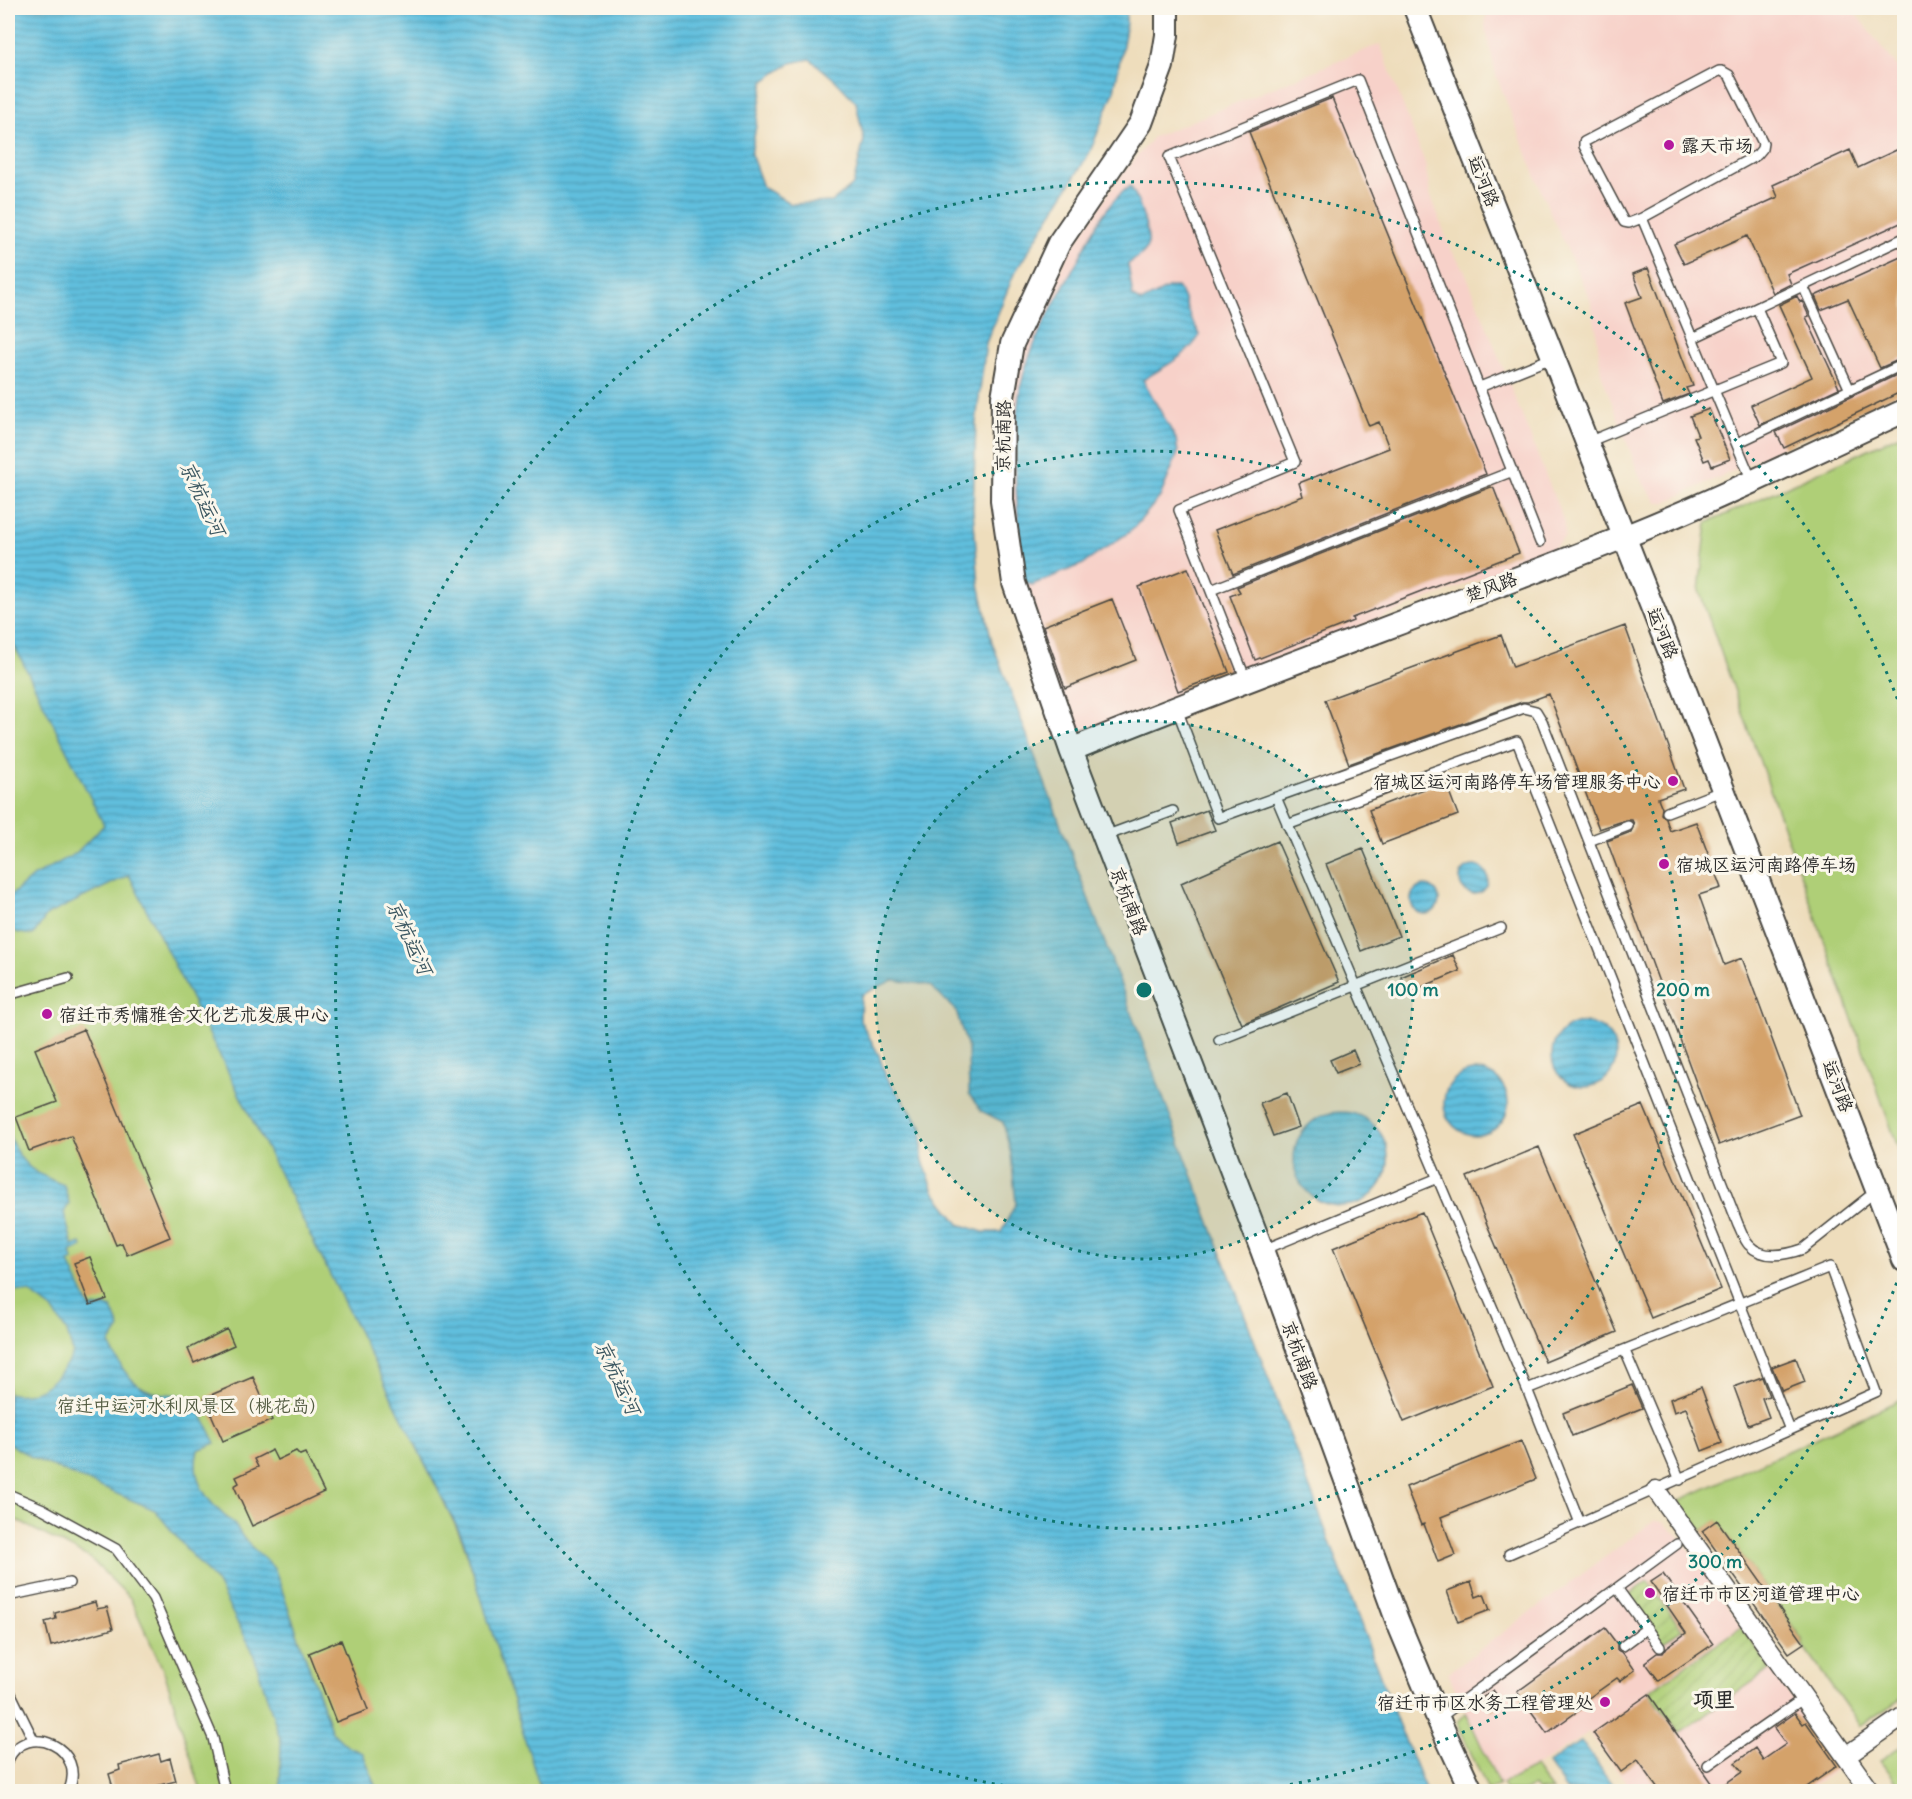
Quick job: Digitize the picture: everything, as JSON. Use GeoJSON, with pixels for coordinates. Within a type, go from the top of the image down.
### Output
{"type":"FeatureCollection","features":[{"type":"Feature","properties":{"kind":"street","name":"京杭南路"},"geometry":{"type":"LineString","coordinates":[[1167,8],[1167,35],[1162,66],[1141,123],[1059,243],[1012,344],[1003,397],[1002,500],[1014,583],[1071,750],[1262,1250],[1397,1620],[1438,1718],[1472,1791]]}},
{"type":"Feature","properties":{"kind":"street","name":"运河路"},"geometry":{"type":"LineString","coordinates":[[1415,8],[1625,536],[1877,1190],[1902,1248]]}},
{"type":"Feature","properties":{"kind":"street","name":"楚风路"},"geometry":{"type":"LineString","coordinates":[[1071,750],[1176,707],[1625,536],[1905,411]]}},
{"type":"Feature","properties":{"kind":"street"},"geometry":{"type":"LineString","coordinates":[[1656,1490],[1871,1791]]}},
{"type":"Feature","properties":{"kind":"street"},"geometry":{"type":"LineString","coordinates":[[1846,1756],[1905,1716]]}},
{"type":"Feature","properties":{"kind":"lane"},"geometry":{"type":"LineString","coordinates":[[1719,71],[1725,72],[1729,75],[1762,141],[1762,149],[1757,154],[1642,218],[1626,223],[1621,220],[1584,142],[1719,71]]}},
{"type":"Feature","properties":{"kind":"lane"},"geometry":{"type":"LineString","coordinates":[[1246,680],[1179,510],[1295,462],[1169,157],[1359,80],[1540,542]]}},
{"type":"Feature","properties":{"kind":"lane"},"geometry":{"type":"LineString","coordinates":[[1642,218],[1752,481]]}},
{"type":"Feature","properties":{"kind":"lane"},"geometry":{"type":"LineString","coordinates":[[1693,338],[1905,238]]}},
{"type":"Feature","properties":{"kind":"lane"},"geometry":{"type":"LineString","coordinates":[[1803,286],[1850,390]]}},
{"type":"Feature","properties":{"kind":"lane"},"geometry":{"type":"LineString","coordinates":[[1588,442],[1781,363],[1757,308]]}},
{"type":"Feature","properties":{"kind":"lane"},"geometry":{"type":"LineString","coordinates":[[1480,387],[1554,357]]}},
{"type":"Feature","properties":{"kind":"lane"},"geometry":{"type":"LineString","coordinates":[[1737,443],[1905,363]]}},
{"type":"Feature","properties":{"kind":"lane"},"geometry":{"type":"LineString","coordinates":[[1211,590],[1513,471]]}},
{"type":"Feature","properties":{"kind":"lane"},"geometry":{"type":"LineString","coordinates":[[1176,707],[1218,818],[1524,708],[1536,711],[1542,721],[1733,1213],[1748,1245],[1761,1253],[1777,1255],[1791,1254],[1803,1249],[1877,1190]]}},
{"type":"Feature","properties":{"kind":"lane"},"geometry":{"type":"LineString","coordinates":[[1287,825],[1517,741],[1738,1304],[1790,1430]]}},
{"type":"Feature","properties":{"kind":"lane"},"geometry":{"type":"LineString","coordinates":[[1667,812],[1724,790]]}},
{"type":"Feature","properties":{"kind":"lane"},"geometry":{"type":"LineString","coordinates":[[1276,797],[1527,1389],[1580,1523]]}},
{"type":"Feature","properties":{"kind":"lane"},"geometry":{"type":"LineString","coordinates":[[1104,837],[1173,811]]}},
{"type":"Feature","properties":{"kind":"lane"},"geometry":{"type":"LineString","coordinates":[[1589,841],[1628,826]]}},
{"type":"Feature","properties":{"kind":"lane"},"geometry":{"type":"LineString","coordinates":[[1219,1040],[1501,928]]}},
{"type":"Feature","properties":{"kind":"lane"},"geometry":{"type":"LineString","coordinates":[[8,994],[68,978]]}},
{"type":"Feature","properties":{"kind":"lane"},"geometry":{"type":"LineString","coordinates":[[1262,1250],[1438,1178]]}},
{"type":"Feature","properties":{"kind":"lane"},"geometry":{"type":"LineString","coordinates":[[1509,1554],[1876,1392],[1830,1267],[1527,1389]]}},
{"type":"Feature","properties":{"kind":"lane"},"geometry":{"type":"LineString","coordinates":[[1625,1351],[1680,1480]]}},
{"type":"Feature","properties":{"kind":"lane"},"geometry":{"type":"LineString","coordinates":[[8,1494],[43,1509],[116,1549],[153,1598],[213,1738],[225,1791]]}},
{"type":"Feature","properties":{"kind":"lane"},"geometry":{"type":"LineString","coordinates":[[1438,1718],[1677,1544]]}},
{"type":"Feature","properties":{"kind":"lane"},"geometry":{"type":"LineString","coordinates":[[8,1596],[69,1583]]}},
{"type":"Feature","properties":{"kind":"lane"},"geometry":{"type":"LineString","coordinates":[[1617,1588],[1660,1647]]}},
{"type":"Feature","properties":{"kind":"lane"},"geometry":{"type":"LineString","coordinates":[[1623,1646],[1647,1628]]}},
{"type":"Feature","properties":{"kind":"lane"},"geometry":{"type":"LineString","coordinates":[[8,1688],[34,1741]]}},
{"type":"Feature","properties":{"kind":"lane"},"geometry":{"type":"LineString","coordinates":[[1708,1765],[1804,1698]]}},
{"type":"Feature","properties":{"kind":"lane"},"geometry":{"type":"LineString","coordinates":[[8,1760],[18,1748],[34,1741],[50,1743],[60,1748],[68,1757],[72,1767],[72,1778],[68,1791]]}},
{"type":"Feature","properties":{"kind":"shaded area"},"geometry":{"type":"Polygon","coordinates":[[[1487,8],[1851,8],[1904,75],[1904,391],[1666,502],[1657,502],[1641,480],[1601,373],[1590,299],[1548,208],[1496,75],[1485,26],[1487,8]]]}},
{"type":"Feature","properties":{"kind":"shaded area"},"geometry":{"type":"Polygon","coordinates":[[[1380,44],[1425,163],[1430,194],[1450,248],[1464,269],[1563,519],[1564,538],[1550,551],[1074,738],[1030,613],[1014,540],[1010,435],[1022,349],[1068,254],[1116,182],[1153,137],[1380,44]]]}},
{"type":"Feature","properties":{"kind":"shaded area"},"geometry":{"type":"Polygon","coordinates":[[[1654,1521],[1662,1522],[1678,1535],[1840,1767],[1805,1791],[1633,1791],[1589,1732],[1545,1762],[1499,1785],[1448,1673],[1654,1521]]]}},
{"type":"Feature","properties":{"kind":"green space"},"geometry":{"type":"Polygon","coordinates":[[[1904,433],[1904,1164],[1699,591],[1707,523],[1904,433]]]}},
{"type":"Feature","properties":{"kind":"green space","name":"宿迁中运河水利风景区（桃花岛）"},"geometry":{"type":"Polygon","coordinates":[[[8,610],[462,1539],[546,1791],[201,1791],[165,1674],[130,1598],[90,1558],[8,1516],[8,610]]]}},
{"type":"Feature","properties":{"kind":"green space"},"geometry":{"type":"Polygon","coordinates":[[[1904,1398],[1904,1697],[1860,1726],[1802,1644],[1804,1642],[1717,1521],[1702,1531],[1678,1501],[1904,1398]]]}},
{"type":"Feature","properties":{"kind":"green space"},"geometry":{"type":"Polygon","coordinates":[[[1648,1581],[1682,1630],[1662,1643],[1628,1595],[1648,1581]]]}},
{"type":"Feature","properties":{"kind":"green space"},"geometry":{"type":"Polygon","coordinates":[[[1742,1627],[1771,1669],[1679,1733],[1649,1691],[1742,1627]]]}},
{"type":"Feature","properties":{"kind":"green space"},"geometry":{"type":"Polygon","coordinates":[[[1466,1712],[1499,1785],[1488,1791],[1457,1722],[1466,1712]]]}},
{"type":"Feature","properties":{"kind":"green space"},"geometry":{"type":"Polygon","coordinates":[[[1904,1744],[1904,1791],[1902,1791],[1879,1761],[1904,1744]]]}},
{"type":"Feature","properties":{"kind":"green space"},"geometry":{"type":"Polygon","coordinates":[[[1535,1767],[1552,1791],[1538,1791],[1534,1786],[1523,1791],[1506,1791],[1502,1784],[1535,1767]]]}},
{"type":"Feature","properties":{"kind":"water","name":"京杭运河"},"geometry":{"type":"Polygon","coordinates":[[[8,8],[1127,8],[1125,34],[1114,91],[1090,152],[1014,274],[986,343],[976,422],[973,510],[979,584],[992,642],[1398,1723],[1426,1791],[541,1791],[463,1539],[129,875],[47,915],[33,935],[19,933],[8,928],[8,896],[32,877],[75,854],[104,825],[8,633],[8,8]],[[810,59],[791,63],[764,81],[751,154],[763,187],[791,204],[832,202],[853,185],[864,140],[856,102],[810,59]],[[893,980],[861,995],[860,1020],[879,1055],[886,1077],[922,1127],[922,1158],[934,1191],[959,1224],[983,1232],[1001,1232],[1016,1203],[1011,1155],[1003,1122],[981,1111],[969,1094],[968,1049],[956,1011],[929,985],[893,980]]]}},
{"type":"Feature","properties":{"kind":"water"},"geometry":{"type":"Polygon","coordinates":[[[1130,186],[1139,205],[1148,239],[1145,251],[1128,264],[1133,297],[1141,302],[1170,287],[1177,287],[1200,335],[1182,355],[1143,380],[1176,439],[1178,453],[1160,497],[1132,530],[1083,564],[1032,585],[1024,582],[1015,471],[1017,414],[1021,387],[1027,363],[1050,311],[1106,210],[1130,186]]]}},
{"type":"Feature","properties":{"kind":"water"},"geometry":{"type":"Polygon","coordinates":[[[1474,866],[1484,870],[1488,880],[1484,890],[1474,894],[1464,890],[1460,880],[1464,870],[1474,866]]]}},
{"type":"Feature","properties":{"kind":"water"},"geometry":{"type":"Polygon","coordinates":[[[1425,886],[1435,890],[1439,900],[1435,910],[1425,914],[1415,910],[1411,900],[1415,890],[1425,886]]]}},
{"type":"Feature","properties":{"kind":"water"},"geometry":{"type":"Polygon","coordinates":[[[1584,1023],[1602,1028],[1607,1032],[1611,1037],[1616,1055],[1611,1073],[1607,1078],[1602,1082],[1584,1087],[1566,1082],[1561,1078],[1557,1073],[1552,1055],[1557,1037],[1561,1032],[1566,1028],[1584,1023]]]}},
{"type":"Feature","properties":{"kind":"water"},"geometry":{"type":"Polygon","coordinates":[[[1476,1071],[1499,1080],[1508,1103],[1499,1126],[1476,1135],[1453,1126],[1444,1103],[1453,1080],[1476,1071]]]}},
{"type":"Feature","properties":{"kind":"water"},"geometry":{"type":"Polygon","coordinates":[[[1341,1112],[1359,1116],[1374,1126],[1384,1141],[1388,1159],[1384,1177],[1374,1192],[1359,1202],[1341,1206],[1323,1202],[1308,1192],[1298,1177],[1294,1159],[1298,1141],[1308,1126],[1323,1116],[1341,1112]]]}},
{"type":"Feature","properties":{"kind":"water"},"geometry":{"type":"Polygon","coordinates":[[[8,1132],[17,1152],[28,1166],[43,1176],[64,1185],[69,1203],[64,1213],[73,1246],[81,1243],[83,1247],[71,1252],[73,1260],[69,1263],[90,1308],[106,1306],[112,1308],[120,1328],[109,1344],[121,1366],[131,1379],[152,1392],[194,1399],[216,1443],[198,1450],[197,1472],[203,1490],[215,1507],[233,1523],[243,1538],[275,1570],[332,1732],[348,1747],[363,1753],[378,1791],[282,1791],[280,1783],[281,1741],[252,1650],[216,1582],[155,1510],[33,1458],[8,1443],[8,1393],[29,1394],[47,1385],[62,1370],[73,1353],[67,1332],[52,1309],[29,1292],[8,1290],[8,1132]]]}},
{"type":"Feature","properties":{"kind":"water"},"geometry":{"type":"Polygon","coordinates":[[[1581,1741],[1613,1786],[1604,1791],[1567,1791],[1548,1764],[1581,1741]]]}},
{"type":"Feature","properties":{"kind":"building"},"geometry":{"type":"Polygon","coordinates":[[[1332,98],[1486,474],[1233,574],[1215,530],[1303,496],[1299,483],[1389,448],[1379,422],[1369,426],[1249,132],[1332,98]]]}},
{"type":"Feature","properties":{"kind":"building"},"geometry":{"type":"Polygon","coordinates":[[[1905,146],[1905,221],[1787,274],[1791,284],[1773,293],[1747,236],[1684,264],[1674,244],[1778,197],[1773,185],[1850,150],[1858,168],[1905,146]]]}},
{"type":"Feature","properties":{"kind":"building"},"geometry":{"type":"Polygon","coordinates":[[[1905,255],[1905,357],[1880,368],[1848,299],[1821,310],[1815,296],[1905,255]]]}},
{"type":"Feature","properties":{"kind":"building"},"geometry":{"type":"Polygon","coordinates":[[[1648,268],[1693,386],[1686,388],[1689,394],[1663,404],[1625,303],[1642,297],[1633,274],[1648,268]]]}},
{"type":"Feature","properties":{"kind":"building"},"geometry":{"type":"Polygon","coordinates":[[[1797,296],[1809,316],[1806,317],[1839,388],[1760,425],[1751,405],[1812,377],[1779,305],[1797,296]]]}},
{"type":"Feature","properties":{"kind":"building"},"geometry":{"type":"Polygon","coordinates":[[[1905,371],[1905,390],[1784,448],[1776,432],[1905,371]]]}},
{"type":"Feature","properties":{"kind":"building"},"geometry":{"type":"Polygon","coordinates":[[[1709,409],[1730,459],[1712,466],[1709,459],[1704,461],[1694,437],[1698,436],[1690,416],[1709,409]]]}},
{"type":"Feature","properties":{"kind":"building"},"geometry":{"type":"Polygon","coordinates":[[[1491,487],[1494,489],[1519,553],[1352,618],[1353,621],[1255,660],[1230,596],[1240,592],[1237,587],[1491,487]]]}},
{"type":"Feature","properties":{"kind":"building"},"geometry":{"type":"Polygon","coordinates":[[[1188,568],[1229,672],[1178,691],[1139,587],[1188,568]]]}},
{"type":"Feature","properties":{"kind":"building"},"geometry":{"type":"Polygon","coordinates":[[[1112,599],[1136,660],[1065,688],[1043,626],[1112,599]]]}},
{"type":"Feature","properties":{"kind":"building","name":"宿城区运河南路停车场"},"geometry":{"type":"Polygon","coordinates":[[[1625,626],[1684,789],[1658,798],[1662,808],[1661,814],[1666,819],[1670,831],[1696,822],[1721,888],[1699,895],[1724,965],[1742,958],[1800,1115],[1719,1145],[1607,841],[1631,832],[1634,824],[1632,820],[1626,820],[1599,829],[1549,694],[1349,764],[1325,700],[1501,635],[1513,667],[1625,626]]]}},
{"type":"Feature","properties":{"kind":"building"},"geometry":{"type":"Polygon","coordinates":[[[1445,781],[1458,815],[1382,844],[1369,810],[1445,781]]]}},
{"type":"Feature","properties":{"kind":"building"},"geometry":{"type":"Polygon","coordinates":[[[1207,810],[1215,830],[1179,843],[1172,823],[1207,810]]]}},
{"type":"Feature","properties":{"kind":"building"},"geometry":{"type":"Polygon","coordinates":[[[1277,841],[1339,982],[1242,1024],[1181,883],[1277,841]]]}},
{"type":"Feature","properties":{"kind":"building"},"geometry":{"type":"Polygon","coordinates":[[[1363,849],[1399,936],[1361,951],[1326,864],[1363,849]]]}},
{"type":"Feature","properties":{"kind":"building"},"geometry":{"type":"Polygon","coordinates":[[[1453,955],[1460,971],[1408,993],[1401,977],[1453,955]]]}},
{"type":"Feature","properties":{"kind":"building"},"geometry":{"type":"Polygon","coordinates":[[[84,1029],[170,1237],[127,1255],[122,1243],[116,1245],[71,1136],[29,1151],[16,1117],[57,1102],[35,1049],[84,1029]]]}},
{"type":"Feature","properties":{"kind":"building"},"geometry":{"type":"Polygon","coordinates":[[[1353,1050],[1359,1064],[1336,1073],[1330,1060],[1353,1050]]]}},
{"type":"Feature","properties":{"kind":"building"},"geometry":{"type":"Polygon","coordinates":[[[1287,1093],[1299,1127],[1273,1136],[1260,1103],[1287,1093]]]}},
{"type":"Feature","properties":{"kind":"building"},"geometry":{"type":"Polygon","coordinates":[[[1643,1105],[1721,1289],[1651,1318],[1573,1134],[1643,1105]]]}},
{"type":"Feature","properties":{"kind":"building"},"geometry":{"type":"Polygon","coordinates":[[[1539,1147],[1617,1332],[1545,1362],[1467,1177],[1539,1147]]]}},
{"type":"Feature","properties":{"kind":"building"},"geometry":{"type":"Polygon","coordinates":[[[1422,1212],[1493,1386],[1404,1422],[1333,1248],[1422,1212]]]}},
{"type":"Feature","properties":{"kind":"building"},"geometry":{"type":"Polygon","coordinates":[[[90,1257],[107,1299],[90,1305],[74,1263],[90,1257]]]}},
{"type":"Feature","properties":{"kind":"building"},"geometry":{"type":"Polygon","coordinates":[[[227,1329],[234,1345],[194,1363],[188,1349],[227,1329]]]}},
{"type":"Feature","properties":{"kind":"building"},"geometry":{"type":"Polygon","coordinates":[[[1796,1358],[1805,1382],[1782,1391],[1772,1367],[1796,1358]]]}},
{"type":"Feature","properties":{"kind":"building"},"geometry":{"type":"Polygon","coordinates":[[[253,1377],[272,1420],[223,1441],[204,1398],[253,1377]]]}},
{"type":"Feature","properties":{"kind":"building"},"geometry":{"type":"Polygon","coordinates":[[[1762,1377],[1769,1396],[1762,1398],[1769,1417],[1748,1425],[1734,1387],[1762,1377]]]}},
{"type":"Feature","properties":{"kind":"building"},"geometry":{"type":"Polygon","coordinates":[[[1632,1385],[1642,1408],[1572,1436],[1563,1413],[1632,1385]]]}},
{"type":"Feature","properties":{"kind":"building"},"geometry":{"type":"Polygon","coordinates":[[[1701,1387],[1722,1443],[1702,1451],[1686,1408],[1674,1412],[1670,1399],[1701,1387]]]}},
{"type":"Feature","properties":{"kind":"building"},"geometry":{"type":"Polygon","coordinates":[[[1521,1441],[1536,1479],[1441,1517],[1455,1555],[1438,1562],[1424,1524],[1421,1525],[1406,1487],[1521,1441]]]}},
{"type":"Feature","properties":{"kind":"building"},"geometry":{"type":"Polygon","coordinates":[[[272,1450],[277,1460],[296,1451],[300,1455],[305,1453],[324,1492],[252,1526],[234,1486],[239,1483],[236,1477],[258,1467],[254,1459],[272,1450]]]}},
{"type":"Feature","properties":{"kind":"building"},"geometry":{"type":"Polygon","coordinates":[[[1717,1520],[1804,1643],[1789,1653],[1702,1531],[1717,1520]]]}},
{"type":"Feature","properties":{"kind":"building"},"geometry":{"type":"Polygon","coordinates":[[[1663,1574],[1713,1644],[1659,1681],[1645,1662],[1657,1653],[1663,1653],[1667,1647],[1686,1633],[1651,1582],[1663,1574]]]}},
{"type":"Feature","properties":{"kind":"building"},"geometry":{"type":"Polygon","coordinates":[[[1471,1582],[1476,1597],[1484,1594],[1490,1610],[1458,1622],[1447,1591],[1471,1582]]]}},
{"type":"Feature","properties":{"kind":"building"},"geometry":{"type":"Polygon","coordinates":[[[95,1602],[97,1609],[107,1607],[113,1629],[51,1646],[45,1622],[56,1619],[55,1613],[95,1602]]]}},
{"type":"Feature","properties":{"kind":"building"},"geometry":{"type":"Polygon","coordinates":[[[1605,1628],[1617,1644],[1617,1650],[1623,1653],[1635,1670],[1620,1681],[1617,1678],[1583,1702],[1585,1706],[1547,1733],[1517,1692],[1605,1628]]]}},
{"type":"Feature","properties":{"kind":"building"},"geometry":{"type":"Polygon","coordinates":[[[341,1640],[368,1710],[336,1722],[309,1653],[341,1640]]]}},
{"type":"Feature","properties":{"kind":"building"},"geometry":{"type":"Polygon","coordinates":[[[1493,1690],[1502,1703],[1492,1711],[1482,1698],[1493,1690]]]}},
{"type":"Feature","properties":{"kind":"building"},"geometry":{"type":"Polygon","coordinates":[[[1649,1694],[1716,1790],[1742,1772],[1735,1763],[1755,1748],[1763,1760],[1786,1744],[1774,1728],[1795,1713],[1803,1724],[1806,1722],[1837,1766],[1801,1791],[1660,1791],[1638,1760],[1621,1772],[1593,1733],[1649,1694]]]}},
{"type":"Feature","properties":{"kind":"building"},"geometry":{"type":"Polygon","coordinates":[[[159,1754],[161,1761],[170,1758],[176,1781],[136,1791],[114,1791],[109,1774],[120,1770],[119,1765],[159,1754]]]}},
{"type":"Feature","properties":{"kind":"place","name":"露天市场"},"geometry":{"type":"Point","coordinates":[1669,145]}},
{"type":"Feature","properties":{"kind":"place","name":"宿城区运河南路停车场管理服务中心"},"geometry":{"type":"Point","coordinates":[1673,781]}},
{"type":"Feature","properties":{"kind":"place","name":"宿城区运河南路停车场"},"geometry":{"type":"Point","coordinates":[1664,864]}},
{"type":"Feature","properties":{"kind":"place","name":"宿迁市秀慵雅舍文化艺术发展中心"},"geometry":{"type":"Point","coordinates":[47,1014]}},
{"type":"Feature","properties":{"kind":"place","name":"宿迁市市区河道管理中心"},"geometry":{"type":"Point","coordinates":[1650,1593]}},
{"type":"Feature","properties":{"kind":"place","name":"宿迁市市区水务工程管理处"},"geometry":{"type":"Point","coordinates":[1605,1702]}},
{"type":"Feature","properties":{"kind":"district","name":"项里"},"geometry":{"type":"Point","coordinates":[1714,1699]}}]}
